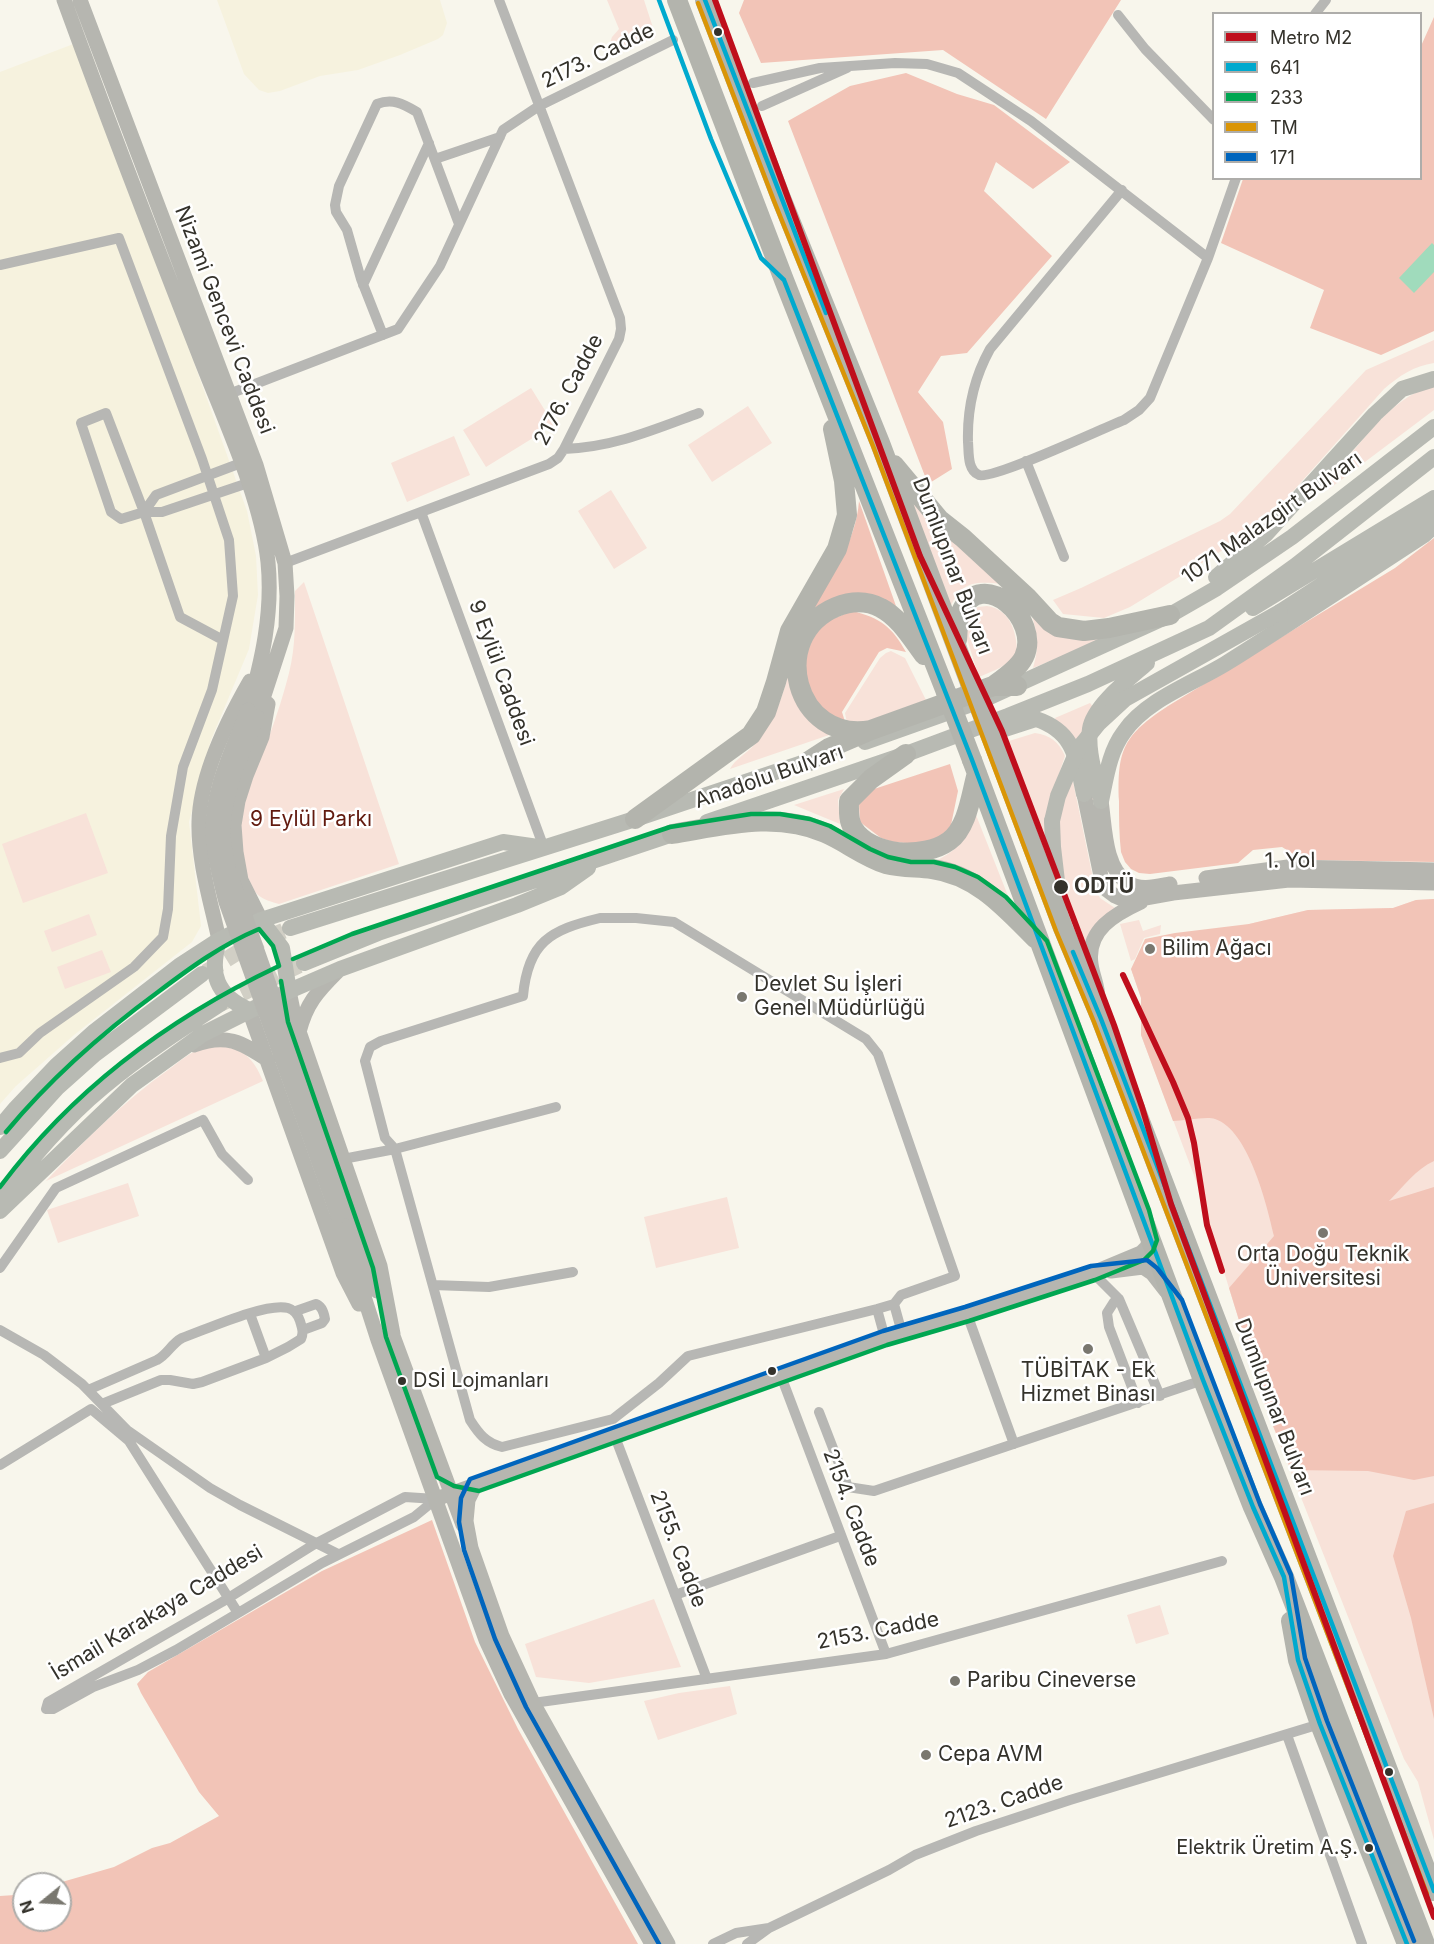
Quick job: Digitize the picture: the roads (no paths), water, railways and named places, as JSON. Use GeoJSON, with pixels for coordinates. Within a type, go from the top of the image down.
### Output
{"type":"FeatureCollection","features":[{"type":"Feature","properties":{"kind":"highway"},"geometry":{"type":"LineString","coordinates":[[677,0],[779,268],[946,692],[1143,1213],[1203,1380],[1253,1507],[1284,1577],[1425,1944]]}},
{"type":"Feature","properties":{"kind":"highway","name":"Dumlupınar Bulvarı"},"geometry":{"type":"LineString","coordinates":[[705,0],[781,198],[883,452],[1063,928],[1097,1008],[1434,1891]]}},
{"type":"Feature","properties":{"kind":"highway"},"geometry":{"type":"LineString","coordinates":[[635,819],[751,735],[766,712],[790,631],[837,549],[847,514],[844,481],[817,362]]}},
{"type":"Feature","properties":{"kind":"highway"},"geometry":{"type":"LineString","coordinates":[[883,452],[939,519],[963,538],[1027,597],[1050,622],[1058,627],[1084,631],[1170,615]]}},
{"type":"Feature","properties":{"kind":"highway"},"geometry":{"type":"LineString","coordinates":[[809,761],[829,748],[871,730],[993,686],[1016,667],[1025,653],[1025,631],[1013,606],[989,594],[973,598],[964,605],[959,615],[956,645]]}},
{"type":"Feature","properties":{"kind":"highway"},"geometry":{"type":"LineString","coordinates":[[871,730],[845,732],[835,728],[812,710],[801,691],[796,667],[800,643],[811,624],[825,612],[846,603],[866,602],[882,608],[895,618],[938,672]]}},
{"type":"Feature","properties":{"kind":"highway"},"geometry":{"type":"LineString","coordinates":[[993,686],[1017,686]]}},
{"type":"Feature","properties":{"kind":"highway"},"geometry":{"type":"LineString","coordinates":[[906,754],[871,778],[849,801],[849,817],[854,830],[883,849],[902,853],[919,853],[950,840],[960,829],[974,767]]}},
{"type":"Feature","properties":{"kind":"highway"},"geometry":{"type":"LineString","coordinates":[[672,834],[752,821],[779,821],[808,826],[886,864],[932,869],[953,874],[975,884],[1001,903],[1042,946]]}},
{"type":"Feature","properties":{"kind":"highway"},"geometry":{"type":"LineString","coordinates":[[1284,1577],[1298,1660],[1320,1724],[1407,1944]]}},
{"type":"Feature","properties":{"kind":"main road"},"geometry":{"type":"LineString","coordinates":[[1170,615],[1265,535],[1375,414],[1402,389],[1434,379]]}},
{"type":"Feature","properties":{"kind":"main road","name":"1071 Malazgirt Bulvarı"},"geometry":{"type":"LineString","coordinates":[[964,707],[1017,686],[1170,615],[1217,588],[1292,537],[1434,428]]}},
{"type":"Feature","properties":{"kind":"main road"},"geometry":{"type":"LineString","coordinates":[[1209,628],[1295,566],[1434,457]]}},
{"type":"Feature","properties":{"kind":"main road"},"geometry":{"type":"LineString","coordinates":[[1036,719],[1046,700],[1259,605],[1434,498]]}},
{"type":"Feature","properties":{"kind":"main road"},"geometry":{"type":"LineString","coordinates":[[1063,928],[1052,821],[1058,796],[1078,749],[1088,735],[1125,699],[1280,612],[1434,512]]}},
{"type":"Feature","properties":{"kind":"main road"},"geometry":{"type":"LineString","coordinates":[[1101,801],[1116,746],[1134,721],[1165,697],[1223,665],[1424,536],[1434,526]]}},
{"type":"Feature","properties":{"kind":"main road"},"geometry":{"type":"LineString","coordinates":[[1101,801],[1092,758],[1090,728],[1098,712],[1119,688],[1160,651]]}},
{"type":"Feature","properties":{"kind":"main road","name":"Anadolu Bulvarı"},"geometry":{"type":"LineString","coordinates":[[304,963],[378,933],[906,754],[1046,700]]}},
{"type":"Feature","properties":{"kind":"main road","name":"Anadolu Bulvarı"},"geometry":{"type":"LineString","coordinates":[[290,928],[635,819],[964,707]]}},
{"type":"Feature","properties":{"kind":"main road"},"geometry":{"type":"LineString","coordinates":[[927,746],[942,751],[1036,719],[1058,729],[1066,736],[1076,760],[1084,794]]}},
{"type":"Feature","properties":{"kind":"main road"},"geometry":{"type":"LineString","coordinates":[[0,1127],[56,1066],[95,1030],[179,966],[219,940],[261,920],[503,842],[544,848]]}},
{"type":"Feature","properties":{"kind":"main road"},"geometry":{"type":"LineString","coordinates":[[0,1210],[132,1085],[203,1034],[289,991],[340,969],[517,905],[561,886],[609,854]]}},
{"type":"Feature","properties":{"kind":"main road"},"geometry":{"type":"LineString","coordinates":[[261,920],[282,948],[289,991]]}},
{"type":"Feature","properties":{"kind":"main road"},"geometry":{"type":"LineString","coordinates":[[219,940],[214,957],[217,979],[224,995],[249,1010]]}},
{"type":"Feature","properties":{"kind":"main road"},"geometry":{"type":"LineString","coordinates":[[0,1151],[58,1087],[88,1061],[202,974]]}},
{"type":"Feature","properties":{"kind":"main road"},"geometry":{"type":"LineString","coordinates":[[0,1199],[36,1152],[101,1088],[148,1052],[220,1004]]}},
{"type":"Feature","properties":{"kind":"street","name":"Nizami Gencevi Caddesi"},"geometry":{"type":"LineString","coordinates":[[64,0],[111,128],[241,463],[261,527],[268,562],[269,661],[262,737],[241,791],[234,825],[236,852],[242,880],[261,920]]}},
{"type":"Feature","properties":{"kind":"street","name":"Nizami Gencevi Caddesi"},"geometry":{"type":"LineString","coordinates":[[80,0],[256,465],[285,563],[286,628],[269,661],[237,704],[213,759],[199,820],[200,847],[219,940]]}},
{"type":"Feature","properties":{"kind":"street","name":"2176. Cadde"},"geometry":{"type":"LineString","coordinates":[[285,563],[549,464],[558,458],[619,339],[620,318],[500,0]]}},
{"type":"Feature","properties":{"kind":"street"},"geometry":{"type":"LineString","coordinates":[[1317,12],[1326,0]]}},
{"type":"Feature","properties":{"kind":"street"},"geometry":{"type":"LineString","coordinates":[[1118,15],[1145,49],[1212,118]]}},
{"type":"Feature","properties":{"kind":"street","name":"2173. Cadde"},"geometry":{"type":"LineString","coordinates":[[500,137],[503,130],[539,106],[673,40]]}},
{"type":"Feature","properties":{"kind":"street"},"geometry":{"type":"LineString","coordinates":[[753,83],[820,68],[895,63],[927,64],[958,74],[1031,121],[1208,258]]}},
{"type":"Feature","properties":{"kind":"street"},"geometry":{"type":"LineString","coordinates":[[762,106],[850,67]]}},
{"type":"Feature","properties":{"kind":"street"},"geometry":{"type":"LineString","coordinates":[[383,335],[363,285],[347,230],[334,205],[339,186],[377,104],[386,101],[401,102],[417,112],[459,224]]}},
{"type":"Feature","properties":{"kind":"street"},"geometry":{"type":"LineString","coordinates":[[229,394],[398,329],[440,266],[500,137]]}},
{"type":"Feature","properties":{"kind":"street"},"geometry":{"type":"LineString","coordinates":[[435,159],[500,137]]}},
{"type":"Feature","properties":{"kind":"street"},"geometry":{"type":"LineString","coordinates":[[363,285],[429,143]]}},
{"type":"Feature","properties":{"kind":"street"},"geometry":{"type":"LineString","coordinates":[[1122,190],[990,349],[975,382],[968,435],[969,459],[975,472],[981,476],[990,475],[1026,461],[1124,420],[1139,410],[1150,398],[1208,258],[1235,180]]}},
{"type":"Feature","properties":{"kind":"street"},"geometry":{"type":"LineString","coordinates":[[0,265],[119,238],[229,540],[233,596],[212,690],[183,767],[171,836],[168,909],[164,937],[134,967],[40,1033],[19,1053],[0,1058]]}},
{"type":"Feature","properties":{"kind":"street"},"geometry":{"type":"LineString","coordinates":[[223,640],[180,617],[144,512],[106,413],[81,423],[111,512],[121,519],[144,512],[162,512],[248,483]]}},
{"type":"Feature","properties":{"kind":"street"},"geometry":{"type":"LineString","coordinates":[[564,449],[591,448],[626,440],[699,413]]}},
{"type":"Feature","properties":{"kind":"street"},"geometry":{"type":"LineString","coordinates":[[1026,461],[1064,556]]}},
{"type":"Feature","properties":{"kind":"street"},"geometry":{"type":"LineString","coordinates":[[144,512],[156,495],[241,463]]}},
{"type":"Feature","properties":{"kind":"street","name":"9 Eylül Caddesi"},"geometry":{"type":"LineString","coordinates":[[421,512],[544,848]]}},
{"type":"Feature","properties":{"kind":"street","name":"Nizami Gencevi Caddesi"},"geometry":{"type":"LineString","coordinates":[[269,661],[225,808],[223,836],[228,867],[255,965],[386,1337]]}},
{"type":"Feature","properties":{"kind":"street"},"geometry":{"type":"LineString","coordinates":[[1084,794],[1098,869],[1107,890],[1124,900],[1150,890],[1221,876],[1250,877]]}},
{"type":"Feature","properties":{"kind":"street"},"geometry":{"type":"LineString","coordinates":[[1101,801],[1111,861],[1128,883],[1150,890]]}},
{"type":"Feature","properties":{"kind":"street","name":"1. Yol"},"geometry":{"type":"LineString","coordinates":[[1150,890],[1173,892],[1288,867],[1434,870]]}},
{"type":"Feature","properties":{"kind":"street","name":"1. Yol"},"geometry":{"type":"LineString","coordinates":[[1250,877],[1434,883]]}},
{"type":"Feature","properties":{"kind":"street"},"geometry":{"type":"LineString","coordinates":[[1097,1008],[1098,991],[1091,963],[1092,945],[1096,934],[1115,915],[1150,890]]}},
{"type":"Feature","properties":{"kind":"street"},"geometry":{"type":"LineString","coordinates":[[609,918],[674,922],[866,1039],[878,1054],[956,1276],[901,1295],[894,1304],[688,1356],[613,1419],[502,1447],[489,1443],[477,1432],[470,1420],[433,1285],[395,1149],[385,1138],[365,1061],[370,1047],[381,1041],[523,996],[531,958],[544,940],[576,924],[609,918]]}},
{"type":"Feature","properties":{"kind":"street"},"geometry":{"type":"LineString","coordinates":[[299,1032],[304,1012],[317,991],[340,969]]}},
{"type":"Feature","properties":{"kind":"street"},"geometry":{"type":"LineString","coordinates":[[289,991],[291,1008],[380,1266],[386,1337],[436,1499],[475,1610],[511,1694],[652,1944]]}},
{"type":"Feature","properties":{"kind":"street"},"geometry":{"type":"LineString","coordinates":[[249,1010],[343,1273],[386,1337],[452,1493],[502,1636],[533,1702],[668,1944]]}},
{"type":"Feature","properties":{"kind":"street"},"geometry":{"type":"LineString","coordinates":[[180,1050],[209,1039],[224,1038],[239,1042],[268,1060]]}},
{"type":"Feature","properties":{"kind":"street"},"geometry":{"type":"LineString","coordinates":[[343,1159],[395,1149],[556,1107]]}},
{"type":"Feature","properties":{"kind":"street"},"geometry":{"type":"LineString","coordinates":[[0,1268],[56,1188],[203,1120],[222,1154],[248,1180]]}},
{"type":"Feature","properties":{"kind":"street","name":"İsmail Karakaya Caddesi"},"geometry":{"type":"LineString","coordinates":[[436,1499],[405,1497],[316,1543],[228,1598],[48,1702],[46,1709],[53,1709],[93,1687],[138,1670],[338,1554],[414,1517],[436,1499],[885,1338],[1093,1273],[1141,1253],[1147,1247],[1150,1239],[1143,1213]]}},
{"type":"Feature","properties":{"kind":"street","name":"İsmail Karakaya Caddesi"},"geometry":{"type":"LineString","coordinates":[[1093,1273],[1143,1267],[1152,1273],[1175,1303]]}},
{"type":"Feature","properties":{"kind":"street"},"geometry":{"type":"LineString","coordinates":[[433,1285],[489,1287],[573,1272]]}},
{"type":"Feature","properties":{"kind":"street"},"geometry":{"type":"LineString","coordinates":[[1093,1273],[1119,1299],[1160,1396]]}},
{"type":"Feature","properties":{"kind":"street"},"geometry":{"type":"LineString","coordinates":[[1119,1299],[1114,1302],[1107,1313],[1109,1327],[1137,1403]]}},
{"type":"Feature","properties":{"kind":"street"},"geometry":{"type":"LineString","coordinates":[[88,1390],[157,1360],[182,1338],[273,1307],[296,1311],[316,1304],[321,1307],[325,1319],[322,1323],[303,1330]]}},
{"type":"Feature","properties":{"kind":"street"},"geometry":{"type":"LineString","coordinates":[[894,1304],[902,1333]]}},
{"type":"Feature","properties":{"kind":"street"},"geometry":{"type":"LineString","coordinates":[[877,1309],[885,1338]]}},
{"type":"Feature","properties":{"kind":"street"},"geometry":{"type":"LineString","coordinates":[[102,1404],[160,1380],[198,1383],[266,1358],[299,1341],[303,1336],[296,1311]]}},
{"type":"Feature","properties":{"kind":"street"},"geometry":{"type":"LineString","coordinates":[[250,1314],[266,1358]]}},
{"type":"Feature","properties":{"kind":"street"},"geometry":{"type":"LineString","coordinates":[[967,1314],[1014,1444]]}},
{"type":"Feature","properties":{"kind":"street"},"geometry":{"type":"LineString","coordinates":[[0,1330],[44,1355],[88,1390],[127,1430],[210,1488],[338,1554]]}},
{"type":"Feature","properties":{"kind":"street","name":"2154. Cadde"},"geometry":{"type":"LineString","coordinates":[[781,1376],[886,1654]]}},
{"type":"Feature","properties":{"kind":"street"},"geometry":{"type":"LineString","coordinates":[[819,1412],[848,1487],[873,1491],[1203,1380]]}},
{"type":"Feature","properties":{"kind":"street"},"geometry":{"type":"LineString","coordinates":[[0,1465],[91,1409],[129,1441],[238,1613]]}},
{"type":"Feature","properties":{"kind":"street","name":"2155. Cadde"},"geometry":{"type":"LineString","coordinates":[[614,1434],[707,1679]]}},
{"type":"Feature","properties":{"kind":"street"},"geometry":{"type":"LineString","coordinates":[[444,1474],[476,1484],[468,1500],[466,1521],[471,1548]]}},
{"type":"Feature","properties":{"kind":"street"},"geometry":{"type":"LineString","coordinates":[[675,1596],[840,1536]]}},
{"type":"Feature","properties":{"kind":"street","name":"2153. Cadde"},"geometry":{"type":"LineString","coordinates":[[533,1702],[886,1654],[1222,1562]]}},
{"type":"Feature","properties":{"kind":"street","name":"2123. Cadde"},"geometry":{"type":"LineString","coordinates":[[713,1944],[736,1933],[769,1928],[915,1855],[976,1831],[1060,1802],[1320,1724]]}},
{"type":"Feature","properties":{"kind":"street"},"geometry":{"type":"LineString","coordinates":[[1287,1735],[1362,1944]]}},
{"type":"Feature","properties":{"kind":"street"},"geometry":{"type":"LineString","coordinates":[[747,1944],[769,1928]]}},
{"type":"Feature","properties":{"kind":"tunnel"},"geometry":{"type":"LineString","coordinates":[[206,972],[248,946],[290,928]]}},
{"type":"Feature","properties":{"kind":"tunnel"},"geometry":{"type":"LineString","coordinates":[[220,1004],[304,963]]}},
{"type":"Feature","properties":{"kind":"metro line","name":"M2"},"geometry":{"type":"LineString","coordinates":[[715,0],[920,556],[1002,731],[1114,1025],[1171,1204],[1434,1917]]}},
{"type":"Feature","properties":{"kind":"metro line","name":"M2"},"geometry":{"type":"LineString","coordinates":[[1123,975],[1188,1118],[1207,1225],[1222,1271]]}},
{"type":"Feature","properties":{"kind":"place","name":"ODTÜ"},"geometry":{"type":"Point","coordinates":[1061,887]}},
{"type":"Feature","properties":{"kind":"place","name":"Bilim Ağacı"},"geometry":{"type":"Point","coordinates":[1150,949]}},
{"type":"Feature","properties":{"kind":"place","name":"Devlet Su İşleri Genel Müdürlüğü"},"geometry":{"type":"Point","coordinates":[742,997]}},
{"type":"Feature","properties":{"kind":"place","name":"Orta Doğu Teknik Üniversitesi"},"geometry":{"type":"Point","coordinates":[1323,1233]}},
{"type":"Feature","properties":{"kind":"place","name":"TÜBİTAK - Ek Hizmet Binası"},"geometry":{"type":"Point","coordinates":[1088,1349]}},
{"type":"Feature","properties":{"kind":"place","name":"DSİ Lojmanları"},"geometry":{"type":"Point","coordinates":[402,1381]}},
{"type":"Feature","properties":{"kind":"place","name":"Paribu Cineverse"},"geometry":{"type":"Point","coordinates":[955,1681]}},
{"type":"Feature","properties":{"kind":"place","name":"Cepa AVM"},"geometry":{"type":"Point","coordinates":[926,1755]}},
{"type":"Feature","properties":{"kind":"place","name":"Elektrik Üretim A.Ş."},"geometry":{"type":"Point","coordinates":[1369,1848]}},
{"type":"Feature","properties":{"kind":"park label","name":"9 Eylül Parkı"},"geometry":{"type":"Point","coordinates":[311,820]}}]}
